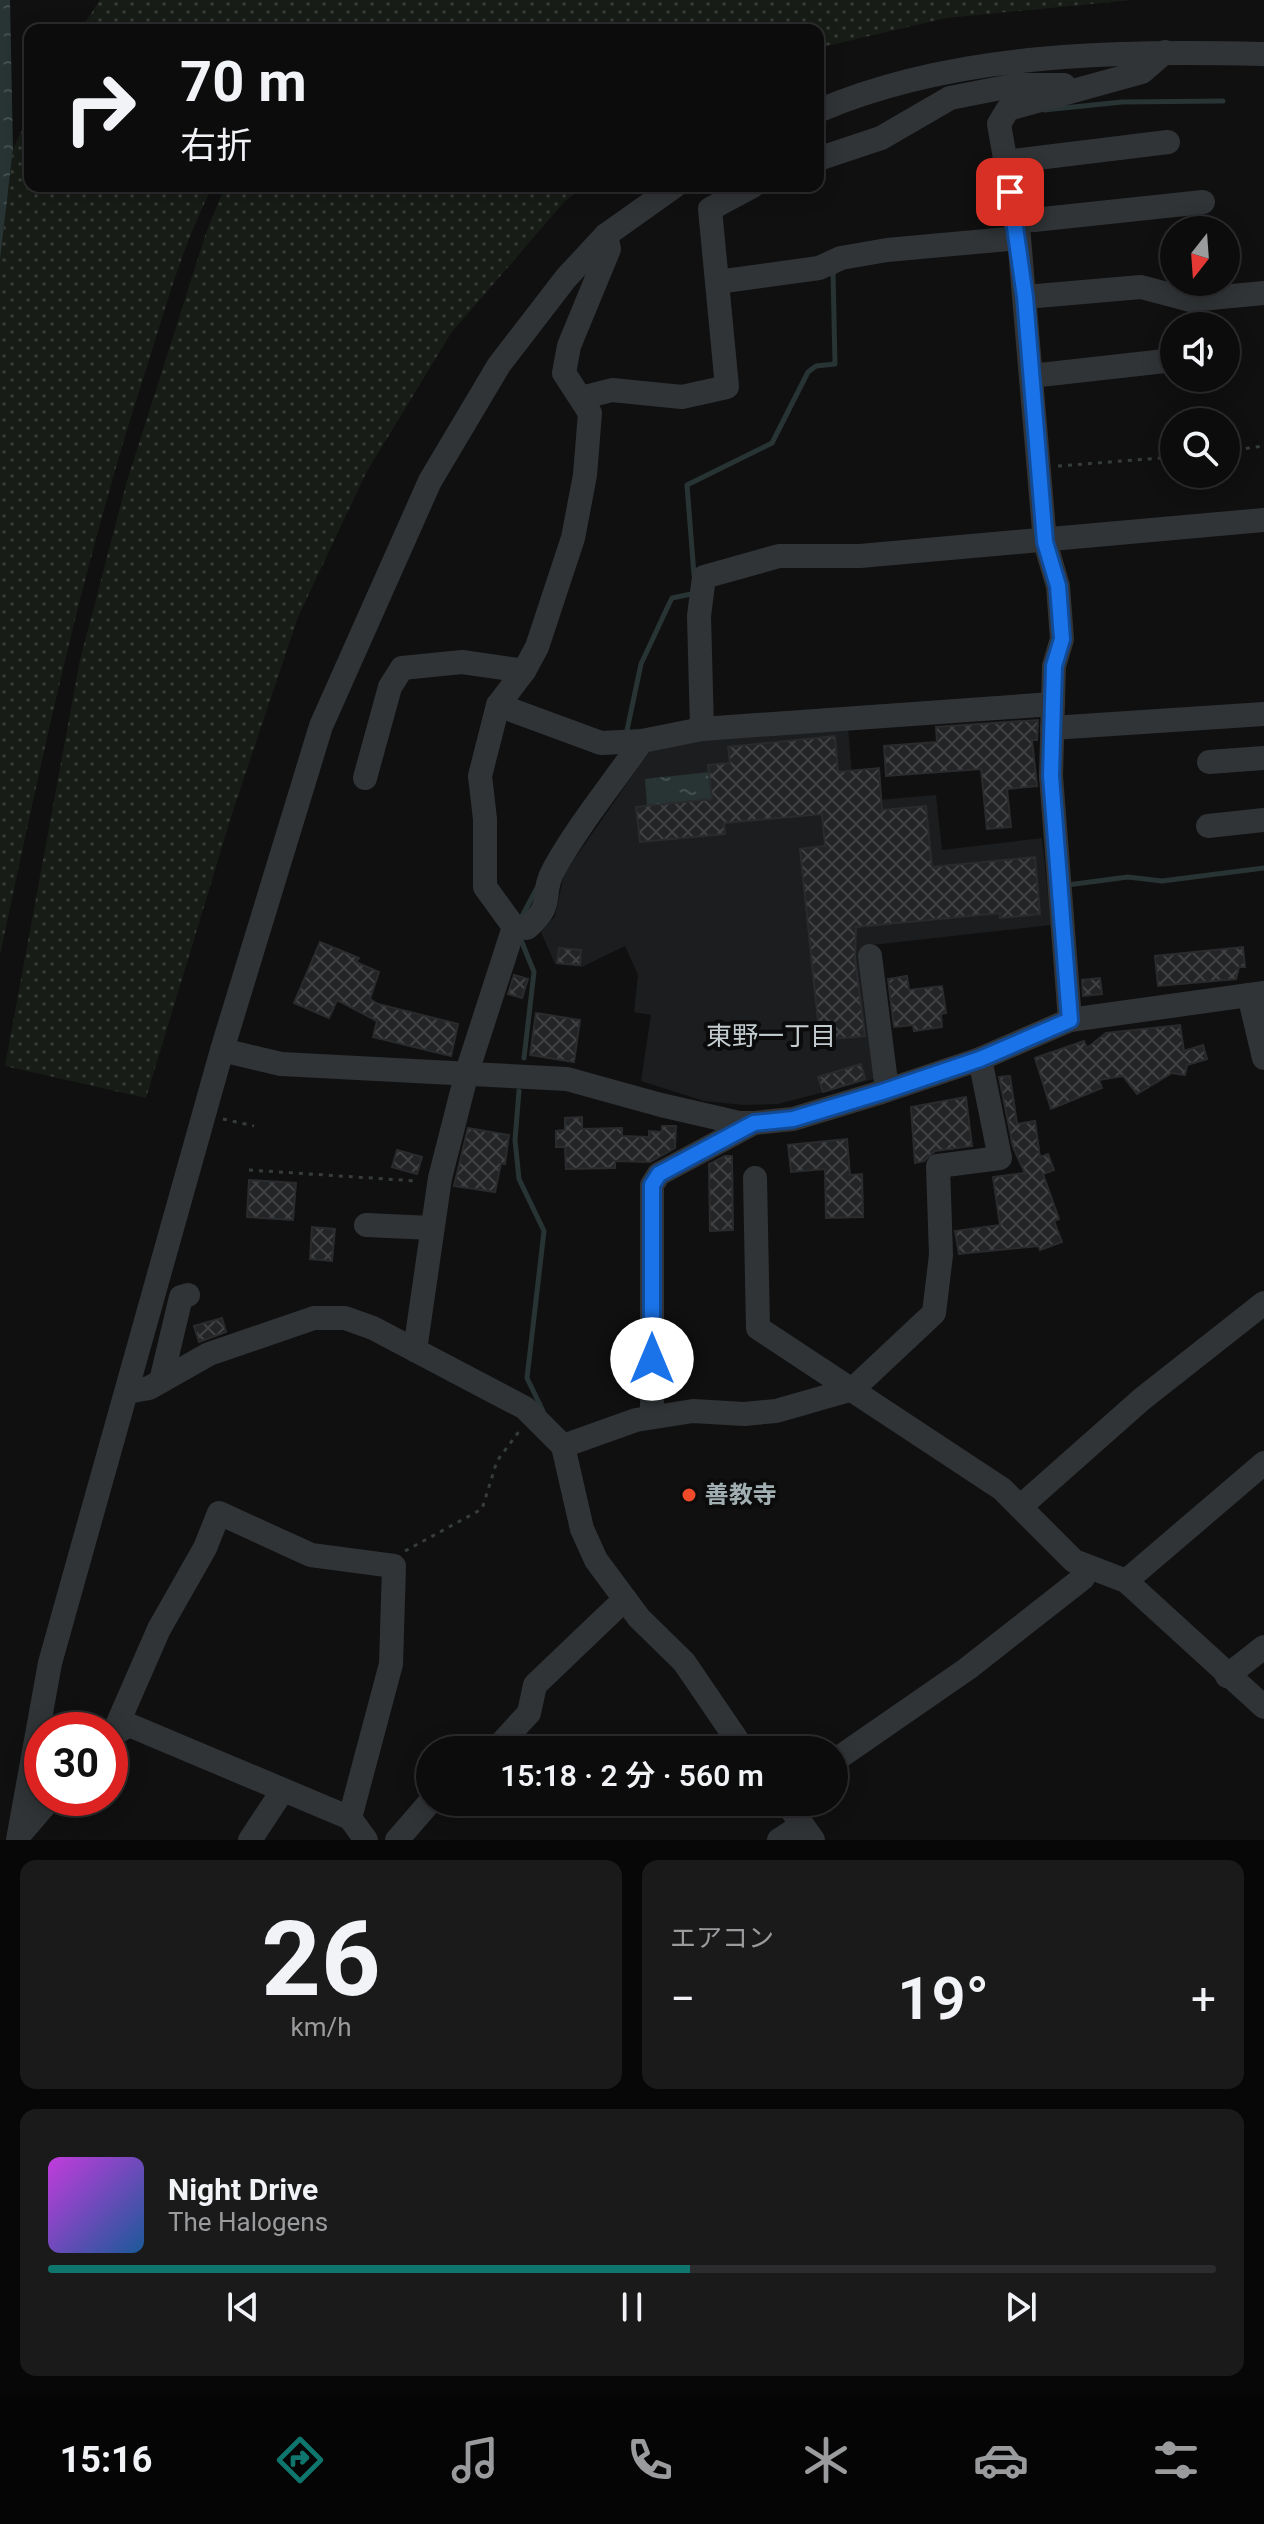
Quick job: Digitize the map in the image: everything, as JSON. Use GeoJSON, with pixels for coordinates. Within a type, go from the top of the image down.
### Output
{"type":"FeatureCollection","features":[{"type":"Feature","properties":{"kind":"street"},"geometry":{"type":"LineString","coordinates":[[1070,1020],[1051,776],[1054,666],[1062,639],[1058,586],[1045,542],[1025,297],[999,124],[1008,109],[1142,72],[1165,52]]}},
{"type":"Feature","properties":{"kind":"street"},"geometry":{"type":"LineString","coordinates":[[824,108],[857,94],[940,73],[1037,61],[1165,52],[1264,54]]}},
{"type":"Feature","properties":{"kind":"street"},"geometry":{"type":"LineString","coordinates":[[824,157],[881,138],[950,98],[1016,85],[1095,85]]}},
{"type":"Feature","properties":{"kind":"street"},"geometry":{"type":"LineString","coordinates":[[1005,162],[1168,142]]}},
{"type":"Feature","properties":{"kind":"street"},"geometry":{"type":"LineString","coordinates":[[19,1837],[50,1663],[222,1050],[321,726],[430,481],[499,365],[566,278],[606,235],[667,192]]}},
{"type":"Feature","properties":{"kind":"street"},"geometry":{"type":"LineString","coordinates":[[581,398],[612,390],[682,397],[727,387],[710,209],[742,192]]}},
{"type":"Feature","properties":{"kind":"street"},"geometry":{"type":"LineString","coordinates":[[717,282],[819,268],[841,258],[887,250],[1203,202]]}},
{"type":"Feature","properties":{"kind":"street"},"geometry":{"type":"LineString","coordinates":[[606,235],[609,249],[569,346],[564,373],[590,413],[585,475],[573,538],[537,647],[524,671],[498,705],[480,776],[485,819],[485,887],[514,927],[527,928],[541,916],[548,904],[552,872],[642,741]]}},
{"type":"Feature","properties":{"kind":"street"},"geometry":{"type":"LineString","coordinates":[[1025,297],[1141,287],[1190,300],[1264,293]]}},
{"type":"Feature","properties":{"kind":"street"},"geometry":{"type":"LineString","coordinates":[[1031,376],[1160,362]]}},
{"type":"Feature","properties":{"kind":"street"},"geometry":{"type":"LineString","coordinates":[[702,729],[699,616],[704,577],[779,556],[860,556],[1045,542],[1264,520]]}},
{"type":"Feature","properties":{"kind":"street"},"geometry":{"type":"LineString","coordinates":[[365,778],[390,687],[402,668],[462,662],[524,671]]}},
{"type":"Feature","properties":{"kind":"street"},"geometry":{"type":"LineString","coordinates":[[498,705],[601,743],[642,741],[702,729],[1052,716],[1264,714]]}},
{"type":"Feature","properties":{"kind":"street"},"geometry":{"type":"LineString","coordinates":[[1223,760],[1264,758]]}},
{"type":"Feature","properties":{"kind":"street"},"geometry":{"type":"LineString","coordinates":[[1208,826],[1264,820]]}},
{"type":"Feature","properties":{"kind":"street"},"geometry":{"type":"LineString","coordinates":[[415,1350],[439,1183],[467,1072],[514,927]]}},
{"type":"Feature","properties":{"kind":"street"},"geometry":{"type":"LineString","coordinates":[[870,956],[887,1090]]}},
{"type":"Feature","properties":{"kind":"street"},"geometry":{"type":"LineString","coordinates":[[222,1050],[281,1064],[567,1079],[661,1105],[754,1123],[793,1119],[887,1090],[980,1059],[1070,1020],[1257,994],[1264,1058]]}},
{"type":"Feature","properties":{"kind":"street"},"geometry":{"type":"LineString","coordinates":[[563,1446],[652,1417],[693,1411],[744,1414],[776,1411],[853,1389],[934,1313],[941,1255],[938,1166],[1000,1158],[980,1059]]}},
{"type":"Feature","properties":{"kind":"street"},"geometry":{"type":"LineString","coordinates":[[652,1417],[652,1185],[659,1174],[754,1123]]}},
{"type":"Feature","properties":{"kind":"street"},"geometry":{"type":"LineString","coordinates":[[755,1178],[758,1328],[1002,1489],[1074,1561],[1126,1581],[1264,1707]]}},
{"type":"Feature","properties":{"kind":"street"},"geometry":{"type":"LineString","coordinates":[[366,1225],[432,1228]]}},
{"type":"Feature","properties":{"kind":"street"},"geometry":{"type":"LineString","coordinates":[[161,1381],[181,1297],[188,1295]]}},
{"type":"Feature","properties":{"kind":"street"},"geometry":{"type":"LineString","coordinates":[[1020,1507],[1142,1399],[1264,1303]]}},
{"type":"Feature","properties":{"kind":"street"},"geometry":{"type":"LineString","coordinates":[[127,1392],[149,1388],[209,1354],[314,1318],[345,1318],[373,1328],[531,1415],[563,1446],[582,1529],[596,1560],[625,1599],[684,1662],[734,1736]]}},
{"type":"Feature","properties":{"kind":"street"},"geometry":{"type":"LineString","coordinates":[[1126,1581],[1264,1463]]}},
{"type":"Feature","properties":{"kind":"street"},"geometry":{"type":"LineString","coordinates":[[122,1712],[159,1629],[205,1548],[219,1513],[311,1555],[394,1566],[391,1664],[350,1818]]}},
{"type":"Feature","properties":{"kind":"street"},"geometry":{"type":"LineString","coordinates":[[848,1751],[967,1669],[1083,1578],[1089,1567]]}},
{"type":"Feature","properties":{"kind":"street"},"geometry":{"type":"LineString","coordinates":[[508,1736],[529,1713],[535,1685],[625,1599]]}},
{"type":"Feature","properties":{"kind":"street"},"geometry":{"type":"LineString","coordinates":[[1227,1676],[1264,1647]]}},
{"type":"Feature","properties":{"kind":"street"},"geometry":{"type":"LineString","coordinates":[[128,1726],[350,1818],[366,1840]]}},
{"type":"Feature","properties":{"kind":"street"},"geometry":{"type":"LineString","coordinates":[[250,1840],[283,1790]]}},
{"type":"Feature","properties":{"kind":"street"},"geometry":{"type":"LineString","coordinates":[[19,1837],[36,1816]]}},
{"type":"Feature","properties":{"kind":"street"},"geometry":{"type":"LineString","coordinates":[[397,1840],[418,1816]]}},
{"type":"Feature","properties":{"kind":"street"},"geometry":{"type":"LineString","coordinates":[[779,1840],[808,1832]]}},
{"type":"Feature","properties":{"kind":"path"},"geometry":{"type":"LineString","coordinates":[[1240,449],[1264,446]]}},
{"type":"Feature","properties":{"kind":"path"},"geometry":{"type":"LineString","coordinates":[[1047,467],[1160,458]]}},
{"type":"Feature","properties":{"kind":"path"},"geometry":{"type":"LineString","coordinates":[[224,1120],[254,1126]]}},
{"type":"Feature","properties":{"kind":"path"},"geometry":{"type":"LineString","coordinates":[[249,1170],[439,1183]]}},
{"type":"Feature","properties":{"kind":"path"},"geometry":{"type":"LineString","coordinates":[[394,1566],[400,1554],[482,1509],[497,1461],[531,1415]]}},
{"type":"Feature","properties":{"kind":"shaded area"},"geometry":{"type":"Polygon","coordinates":[[[100,0],[1133,0],[946,18],[824,47],[824,24],[84,24],[100,0]]]}},
{"type":"Feature","properties":{"kind":"shaded area"},"geometry":{"type":"Polygon","coordinates":[[[24,126],[24,192],[210,192],[174,281],[101,521],[47,737],[0,955],[0,260],[13,149],[24,126]]]}},
{"type":"Feature","properties":{"kind":"shaded area"},"geometry":{"type":"Polygon","coordinates":[[[223,192],[577,192],[565,201],[451,333],[366,473],[298,617],[231,817],[146,1098],[5,1066],[80,660],[127,481],[206,233],[223,192]]]}},
{"type":"Feature","properties":{"kind":"shaded area"},"geometry":{"type":"Polygon","coordinates":[[[848,726],[854,802],[936,795],[942,850],[1042,838],[1051,925],[863,946],[879,1074],[874,1079],[778,1104],[743,1105],[704,1101],[641,1081],[651,1015],[634,1012],[638,975],[625,946],[582,967],[555,964],[541,932],[555,916],[564,874],[651,749],[659,744],[848,726]]]}},
{"type":"Feature","properties":{"kind":"water"},"geometry":{"type":"Polygon","coordinates":[[[0,0],[10,0],[13,149],[0,260],[0,0]]]}},
{"type":"Feature","properties":{"kind":"water"},"geometry":{"type":"Polygon","coordinates":[[[709,772],[714,812],[647,806],[645,779],[709,772]]]}},
{"type":"Feature","properties":{"kind":"building"},"geometry":{"type":"Polygon","coordinates":[[[1038,720],[1037,740],[1032,740],[1037,786],[1007,789],[1011,827],[987,829],[981,769],[886,776],[884,746],[937,742],[936,727],[1038,720]]]}},
{"type":"Feature","properties":{"kind":"building"},"geometry":{"type":"Polygon","coordinates":[[[835,736],[838,772],[879,768],[882,810],[926,806],[932,867],[1035,857],[1040,914],[1000,918],[1000,913],[856,927],[855,958],[865,1036],[820,1040],[800,849],[825,846],[822,814],[724,823],[725,834],[640,842],[636,807],[712,799],[708,765],[730,763],[728,747],[835,736]]]}},
{"type":"Feature","properties":{"kind":"building"},"geometry":{"type":"Polygon","coordinates":[[[320,942],[359,958],[356,962],[379,972],[370,999],[378,1004],[458,1024],[451,1056],[373,1037],[377,1021],[337,1000],[329,1018],[294,1003],[320,942]]]}},
{"type":"Feature","properties":{"kind":"building"},"geometry":{"type":"Polygon","coordinates":[[[1243,947],[1245,967],[1239,967],[1236,979],[1158,986],[1155,956],[1243,947]]]}},
{"type":"Feature","properties":{"kind":"building"},"geometry":{"type":"Polygon","coordinates":[[[559,948],[581,950],[580,965],[557,963],[559,948]]]}},
{"type":"Feature","properties":{"kind":"building"},"geometry":{"type":"Polygon","coordinates":[[[514,975],[528,979],[522,998],[508,994],[514,975]]]}},
{"type":"Feature","properties":{"kind":"building"},"geometry":{"type":"Polygon","coordinates":[[[907,976],[909,990],[942,986],[946,1013],[941,1014],[942,1027],[914,1031],[913,1025],[894,1027],[888,979],[907,976]]]}},
{"type":"Feature","properties":{"kind":"building"},"geometry":{"type":"Polygon","coordinates":[[[1100,978],[1102,994],[1083,996],[1082,980],[1100,978]]]}},
{"type":"Feature","properties":{"kind":"building"},"geometry":{"type":"Polygon","coordinates":[[[536,1013],[580,1020],[574,1062],[530,1055],[536,1013]]]}},
{"type":"Feature","properties":{"kind":"building"},"geometry":{"type":"Polygon","coordinates":[[[1180,1025],[1184,1051],[1203,1045],[1207,1059],[1187,1065],[1185,1075],[1172,1073],[1137,1094],[1123,1076],[1099,1080],[1102,1088],[1051,1109],[1035,1058],[1084,1041],[1087,1048],[1106,1033],[1180,1025]]]}},
{"type":"Feature","properties":{"kind":"building"},"geometry":{"type":"Polygon","coordinates":[[[861,1064],[865,1079],[823,1092],[818,1077],[861,1064]]]}},
{"type":"Feature","properties":{"kind":"building"},"geometry":{"type":"Polygon","coordinates":[[[1010,1076],[1017,1124],[1035,1121],[1040,1157],[1048,1154],[1054,1170],[1043,1174],[1059,1219],[1054,1221],[1062,1242],[1040,1250],[1038,1246],[959,1254],[955,1231],[1000,1225],[993,1177],[1025,1173],[1013,1147],[999,1077],[1010,1076]]]}},
{"type":"Feature","properties":{"kind":"building"},"geometry":{"type":"Polygon","coordinates":[[[966,1097],[972,1146],[935,1151],[924,1161],[915,1163],[911,1107],[966,1097]]]}},
{"type":"Feature","properties":{"kind":"building"},"geometry":{"type":"Polygon","coordinates":[[[582,1117],[582,1129],[622,1128],[622,1136],[649,1137],[649,1131],[662,1132],[662,1126],[676,1126],[675,1148],[650,1162],[615,1161],[615,1168],[566,1169],[565,1147],[556,1147],[556,1131],[565,1130],[565,1118],[582,1117]]]}},
{"type":"Feature","properties":{"kind":"building"},"geometry":{"type":"Polygon","coordinates":[[[468,1128],[509,1135],[505,1164],[501,1163],[495,1192],[454,1186],[468,1128]]]}},
{"type":"Feature","properties":{"kind":"building"},"geometry":{"type":"Polygon","coordinates":[[[847,1139],[850,1175],[862,1174],[863,1217],[826,1218],[825,1169],[791,1172],[788,1145],[847,1139]]]}},
{"type":"Feature","properties":{"kind":"building"},"geometry":{"type":"Polygon","coordinates":[[[397,1150],[422,1157],[417,1174],[392,1167],[397,1150]]]}},
{"type":"Feature","properties":{"kind":"building"},"geometry":{"type":"Polygon","coordinates":[[[732,1156],[733,1230],[710,1231],[709,1164],[732,1156]]]}},
{"type":"Feature","properties":{"kind":"building"},"geometry":{"type":"Polygon","coordinates":[[[249,1180],[296,1183],[293,1220],[247,1217],[249,1180]]]}},
{"type":"Feature","properties":{"kind":"building"},"geometry":{"type":"Polygon","coordinates":[[[312,1227],[335,1229],[332,1261],[310,1259],[312,1227]]]}},
{"type":"Feature","properties":{"kind":"building"},"geometry":{"type":"Polygon","coordinates":[[[222,1318],[226,1332],[199,1342],[194,1326],[222,1318]]]}},
{"type":"Feature","properties":{"kind":"waterway"},"geometry":{"type":"LineString","coordinates":[[1044,110],[1122,102],[1223,101]]}},
{"type":"Feature","properties":{"kind":"waterway"},"geometry":{"type":"LineString","coordinates":[[694,575],[687,485],[772,443],[808,372],[816,366],[835,364],[833,272],[836,271]]}},
{"type":"Feature","properties":{"kind":"waterway"},"geometry":{"type":"LineString","coordinates":[[626,735],[641,664],[669,604],[672,598],[696,593]]}},
{"type":"Feature","properties":{"kind":"waterway"},"geometry":{"type":"LineString","coordinates":[[1067,885],[1128,877],[1162,881],[1264,868]]}},
{"type":"Feature","properties":{"kind":"waterway"},"geometry":{"type":"LineString","coordinates":[[520,920],[538,886]]}},
{"type":"Feature","properties":{"kind":"waterway"},"geometry":{"type":"LineString","coordinates":[[521,940],[534,972],[524,1058]]}},
{"type":"Feature","properties":{"kind":"waterway"},"geometry":{"type":"LineString","coordinates":[[519,1091],[515,1140],[519,1179],[544,1231],[527,1378],[543,1411]]}},
{"type":"Feature","properties":{"kind":"place","name":"善教寺"},"geometry":{"type":"Point","coordinates":[689,1495]}},
{"type":"Feature","properties":{"kind":"district","name":"東野一丁目"},"geometry":{"type":"Point","coordinates":[771,1036]}},
{"type":"Feature","properties":{"kind":"route"},"geometry":{"type":"LineString","coordinates":[[652,1359],[652,1185],[659,1174],[754,1123],[793,1119],[882,1092],[980,1059],[1070,1020],[1051,776],[1054,666],[1062,639],[1058,586],[1045,542],[1025,297],[1019,238],[1010,192]]}}]}
